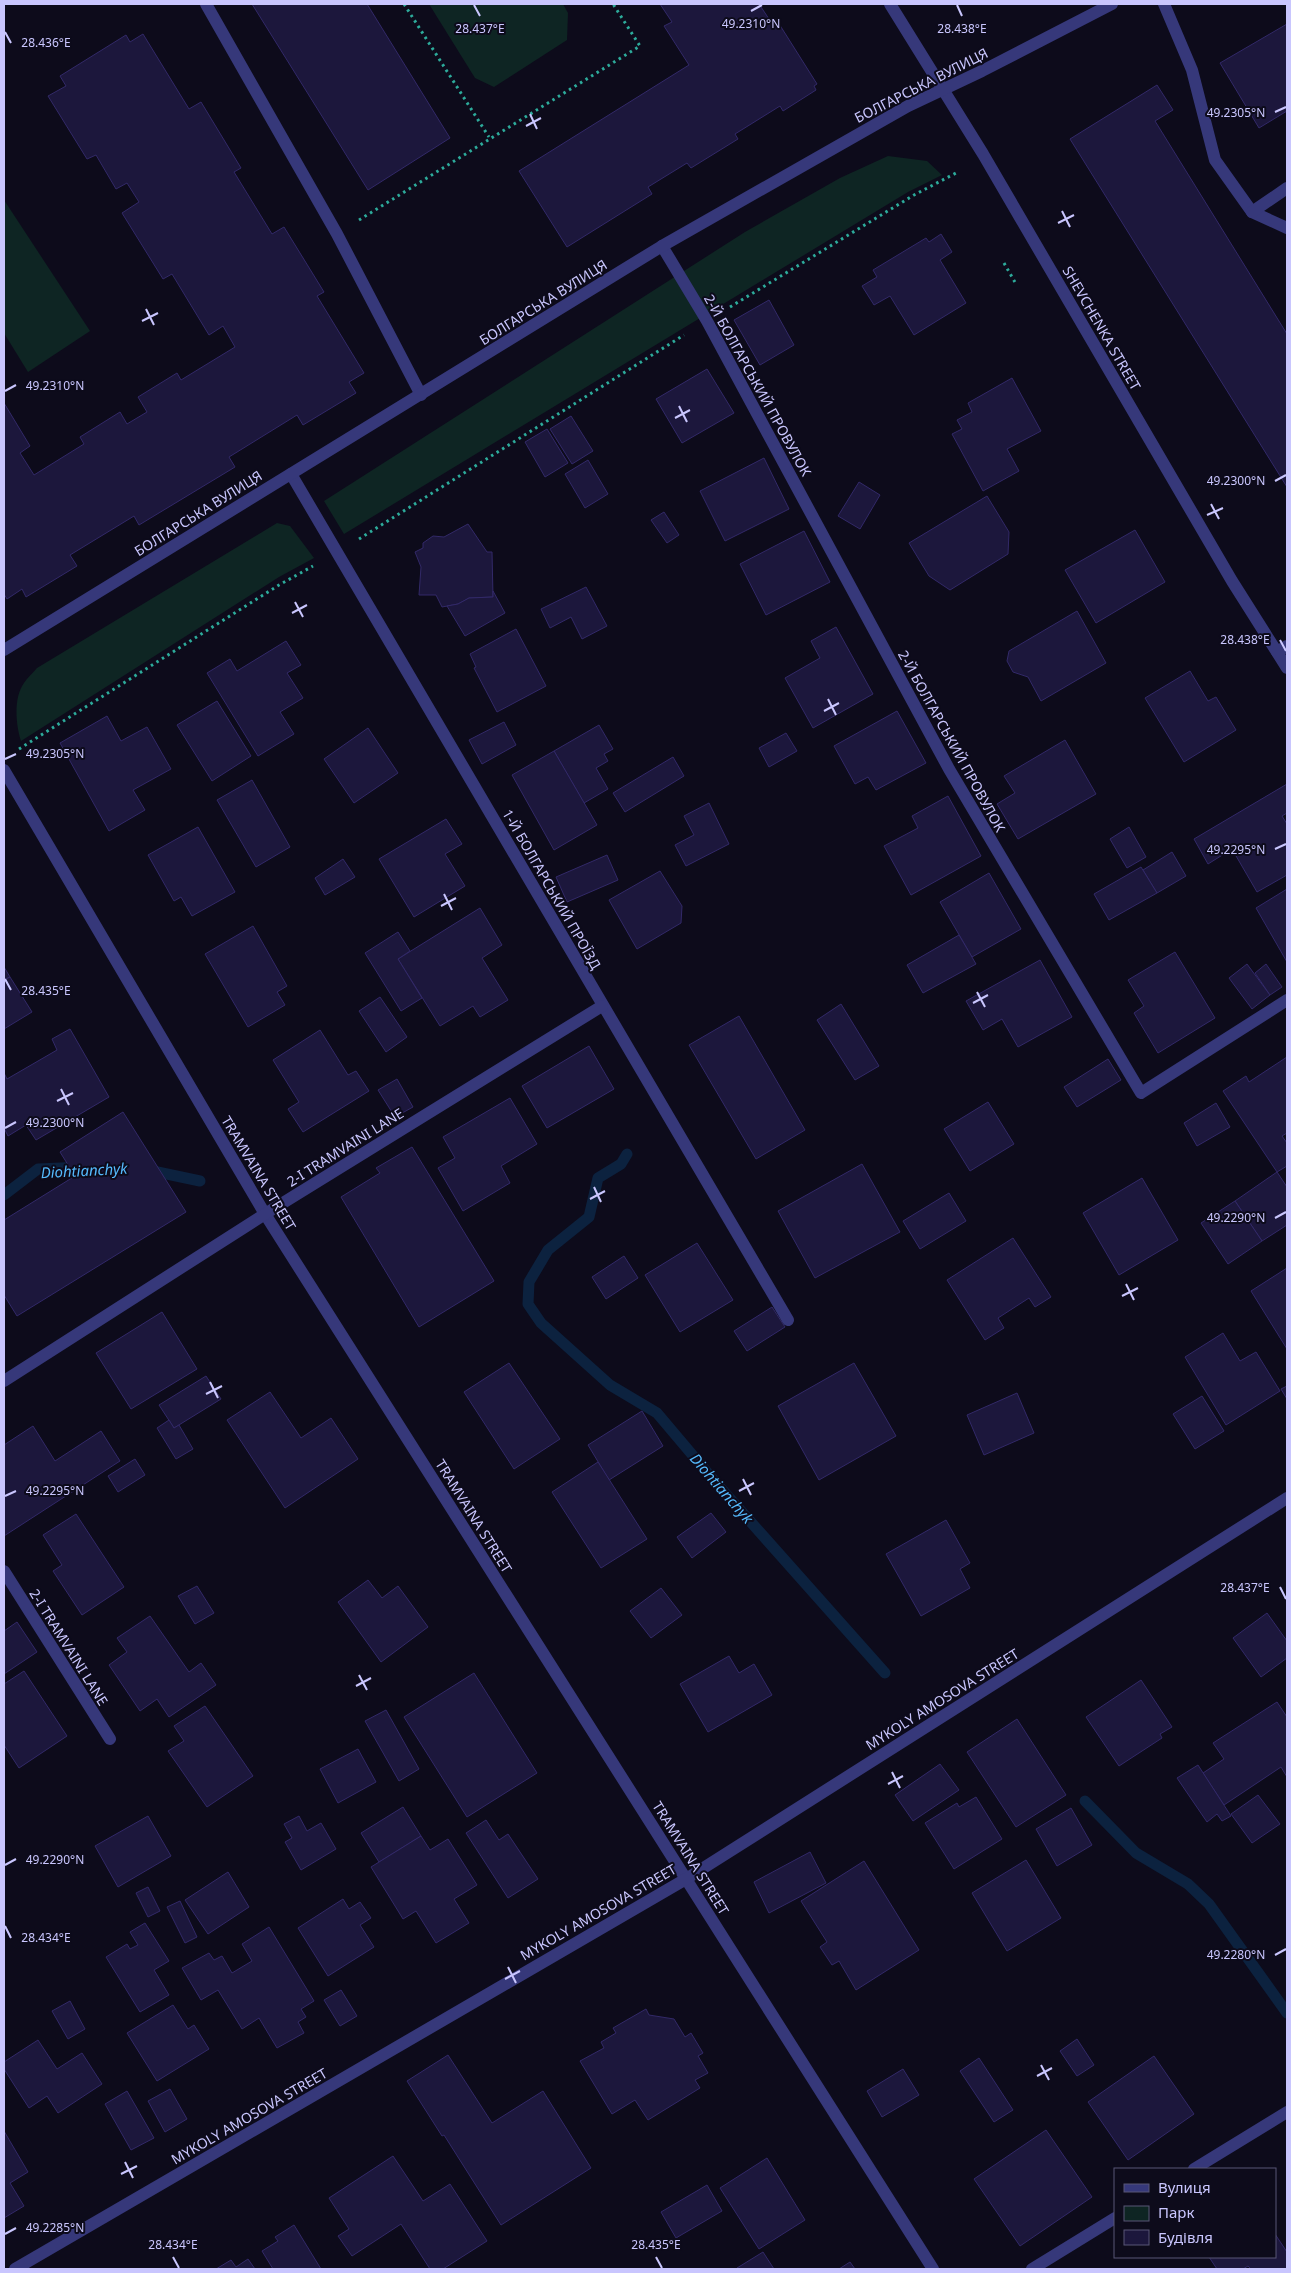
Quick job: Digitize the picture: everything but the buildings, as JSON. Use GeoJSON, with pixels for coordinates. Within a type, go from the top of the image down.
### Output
{"type":"FeatureCollection","features":[{"type":"Feature","properties":{"kind":"street"},"geometry":{"type":"LineString","coordinates":[[206,4],[337,234],[421,395]]}},
{"type":"Feature","properties":{"kind":"street","name":"SHEVCHENKA STREET"},"geometry":{"type":"LineString","coordinates":[[890,4],[983,154],[1232,581],[1282,649],[1287,668]]}},
{"type":"Feature","properties":{"kind":"street","name":"БОЛГАРСЬКА ВУЛИЦЯ"},"geometry":{"type":"LineString","coordinates":[[4,650],[662,246],[908,106],[1112,4]]}},
{"type":"Feature","properties":{"kind":"street"},"geometry":{"type":"LineString","coordinates":[[1164,4],[1192,70],[1215,160],[1252,212],[1287,228]]}},
{"type":"Feature","properties":{"kind":"street"},"geometry":{"type":"LineString","coordinates":[[1252,212],[1287,188]]}},
{"type":"Feature","properties":{"kind":"street","name":"2-Й БОЛГАРСЬКИЙ ПРОВУЛОК"},"geometry":{"type":"LineString","coordinates":[[662,246],[707,321],[949,769],[1141,1093],[1287,1000]]}},
{"type":"Feature","properties":{"kind":"street","name":"1-Й БОЛГАРСЬКИЙ ПРОЇЗД"},"geometry":{"type":"LineString","coordinates":[[291,474],[788,1320]]}},
{"type":"Feature","properties":{"kind":"street","name":"TRAMVAINA STREET"},"geometry":{"type":"LineString","coordinates":[[4,770],[265,1214],[933,2269]]}},
{"type":"Feature","properties":{"kind":"street","name":"2-I TRAMVAINI LANE"},"geometry":{"type":"LineString","coordinates":[[4,1381],[265,1214],[602,1006]]}},
{"type":"Feature","properties":{"kind":"street","name":"MYKOLY AMOSOVA STREET"},"geometry":{"type":"LineString","coordinates":[[15,2269],[686,1878],[1287,1498]]}},
{"type":"Feature","properties":{"kind":"street","name":"2-I TRAMVAINI LANE"},"geometry":{"type":"LineString","coordinates":[[4,1571],[110,1739]]}},
{"type":"Feature","properties":{"kind":"street"},"geometry":{"type":"LineString","coordinates":[[1196,2168],[1287,2112]]}},
{"type":"Feature","properties":{"kind":"street"},"geometry":{"type":"LineString","coordinates":[[1032,2269],[1114,2219]]}},
{"type":"Feature","properties":{"kind":"path"},"geometry":{"type":"LineString","coordinates":[[404,4],[489,138]]}},
{"type":"Feature","properties":{"kind":"path"},"geometry":{"type":"LineString","coordinates":[[337,234],[640,46],[613,4]]}},
{"type":"Feature","properties":{"kind":"path"},"geometry":{"type":"LineString","coordinates":[[12,754],[279,585],[338,552],[707,321],[914,195],[956,173]]}},
{"type":"Feature","properties":{"kind":"path"},"geometry":{"type":"LineString","coordinates":[[1004,263],[1016,284]]}},
{"type":"Feature","properties":{"kind":"green space"},"geometry":{"type":"Polygon","coordinates":[[[429,4],[563,4],[568,13],[567,40],[494,87],[475,78],[429,4]]]}},
{"type":"Feature","properties":{"kind":"green space"},"geometry":{"type":"Polygon","coordinates":[[[888,156],[927,161],[942,175],[908,192],[344,534],[324,501],[745,232],[840,178],[888,156]]]}},
{"type":"Feature","properties":{"kind":"green space"},"geometry":{"type":"Polygon","coordinates":[[[4,200],[90,331],[28,372],[4,333],[4,200]]]}},
{"type":"Feature","properties":{"kind":"green space"},"geometry":{"type":"Polygon","coordinates":[[[277,523],[290,526],[314,558],[279,577],[21,741],[17,720],[18,696],[24,683],[37,668],[277,523]]]}},
{"type":"Feature","properties":{"kind":"waterway","name":"Diohtianchyk"},"geometry":{"type":"LineString","coordinates":[[627,1154],[621,1164],[598,1178],[589,1217],[548,1250],[529,1282],[528,1304],[541,1323],[610,1385],[657,1413],[717,1484],[885,1673]]}},
{"type":"Feature","properties":{"kind":"waterway","name":"Diohtianchyk"},"geometry":{"type":"LineString","coordinates":[[4,1195],[38,1169],[83,1167]]}},
{"type":"Feature","properties":{"kind":"waterway","name":"Diohtianchyk"},"geometry":{"type":"LineString","coordinates":[[148,1170],[200,1181]]}},
{"type":"Feature","properties":{"kind":"waterway","name":"Diohtianchyk"},"geometry":{"type":"LineString","coordinates":[[1085,1801],[1136,1853],[1188,1884],[1209,1904],[1287,2013]]}}]}
